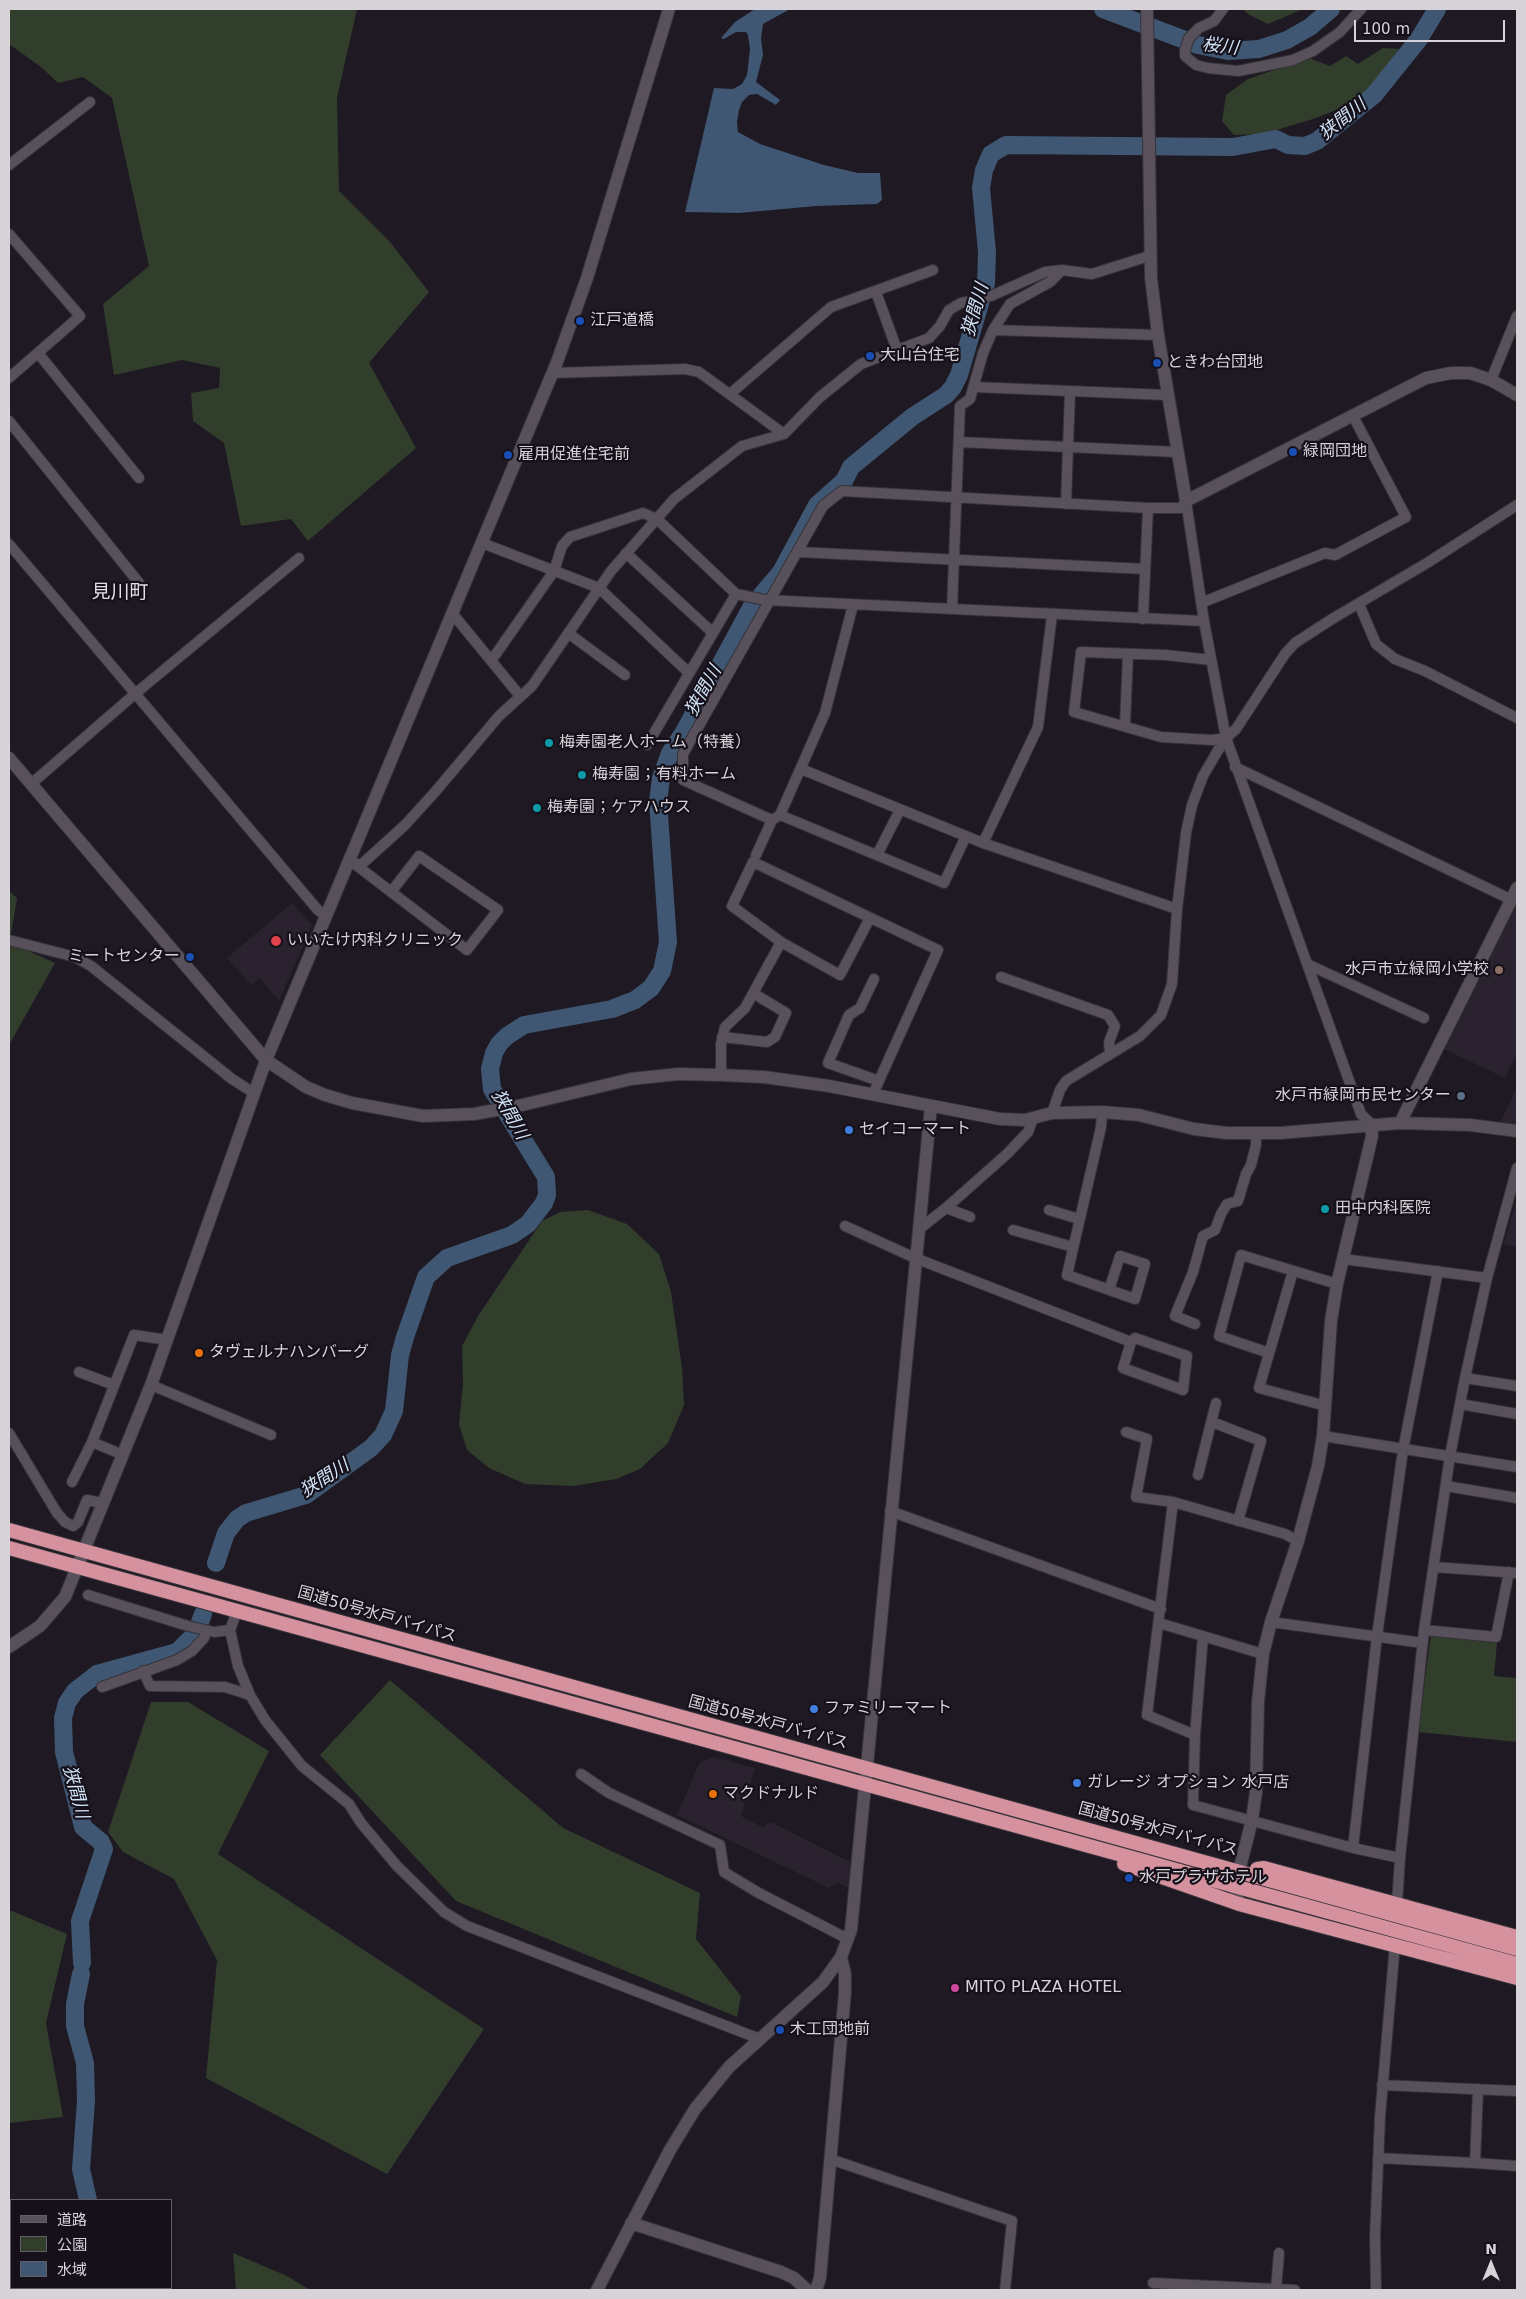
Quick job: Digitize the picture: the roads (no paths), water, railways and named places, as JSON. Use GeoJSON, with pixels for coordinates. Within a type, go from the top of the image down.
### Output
{"type":"FeatureCollection","features":[{"type":"Feature","properties":{"kind":"highway","name":"国道50号水戸バイパス"},"geometry":{"type":"LineString","coordinates":[[9,1530],[1517,1949]]}},
{"type":"Feature","properties":{"kind":"highway","name":"国道50号水戸バイパス"},"geometry":{"type":"LineString","coordinates":[[9,1548],[1517,1964]]}},
{"type":"Feature","properties":{"kind":"highway"},"geometry":{"type":"LineString","coordinates":[[1092,1848],[1135,1869],[1239,1904],[1517,1978]]}},
{"type":"Feature","properties":{"kind":"highway"},"geometry":{"type":"LineString","coordinates":[[1238,1870],[1264,1868],[1517,1937]]}},
{"type":"Feature","properties":{"kind":"street"},"geometry":{"type":"LineString","coordinates":[[9,1647],[40,1626],[65,1597],[123,1455],[168,1340],[266,1060],[325,916],[351,864],[452,613],[552,373],[587,278],[669,9]]}},
{"type":"Feature","properties":{"kind":"street"},"geometry":{"type":"LineString","coordinates":[[1223,9],[1214,21],[1199,28],[1189,38],[1185,50],[1188,60],[1196,65],[1238,71],[1267,67],[1293,60],[1313,51],[1340,32],[1360,9]]}},
{"type":"Feature","properties":{"kind":"street"},"geometry":{"type":"LineString","coordinates":[[1146,10],[1149,256],[1158,335],[1204,621],[1226,738],[1361,1114],[1371,1124],[1372,1136],[1337,1284],[1332,1321],[1323,1436],[1318,1466],[1298,1541],[1271,1622],[1264,1654],[1258,1702],[1258,1780],[1252,1820],[1235,1886],[1239,1904]]}},
{"type":"Feature","properties":{"kind":"street"},"geometry":{"type":"LineString","coordinates":[[9,165],[90,102]]}},
{"type":"Feature","properties":{"kind":"street"},"geometry":{"type":"LineString","coordinates":[[9,234],[80,316],[9,378]]}},
{"type":"Feature","properties":{"kind":"street"},"geometry":{"type":"LineString","coordinates":[[351,864],[362,864],[405,825],[499,716],[532,686],[599,588],[626,553],[674,499],[742,446],[784,434],[820,397],[860,364],[929,338],[940,326],[949,310],[961,303],[991,296],[1045,272],[1062,270],[1092,274],[1149,256]]}},
{"type":"Feature","properties":{"kind":"street"},"geometry":{"type":"LineString","coordinates":[[730,394],[831,307],[933,270]]}},
{"type":"Feature","properties":{"kind":"street"},"geometry":{"type":"LineString","coordinates":[[952,609],[960,406],[970,399],[983,353],[993,330],[1010,304],[1050,282],[1062,270]]}},
{"type":"Feature","properties":{"kind":"street"},"geometry":{"type":"LineString","coordinates":[[876,292],[897,350]]}},
{"type":"Feature","properties":{"kind":"street"},"geometry":{"type":"LineString","coordinates":[[1491,380],[1517,316]]}},
{"type":"Feature","properties":{"kind":"street"},"geometry":{"type":"LineString","coordinates":[[993,330],[1158,335]]}},
{"type":"Feature","properties":{"kind":"street"},"geometry":{"type":"LineString","coordinates":[[38,353],[139,478]]}},
{"type":"Feature","properties":{"kind":"street"},"geometry":{"type":"LineString","coordinates":[[552,373],[685,368],[699,372],[784,434]]}},
{"type":"Feature","properties":{"kind":"street"},"geometry":{"type":"LineString","coordinates":[[966,836],[944,883],[683,780],[683,754],[768,600],[798,552],[823,506],[842,491],[1066,504],[1181,508],[1186,501],[1417,382],[1440,374],[1470,373],[1491,380],[1517,395]]}},
{"type":"Feature","properties":{"kind":"street"},"geometry":{"type":"LineString","coordinates":[[974,387],[1168,395]]}},
{"type":"Feature","properties":{"kind":"street"},"geometry":{"type":"LineString","coordinates":[[1066,504],[1070,391]]}},
{"type":"Feature","properties":{"kind":"street"},"geometry":{"type":"LineString","coordinates":[[1201,603],[1325,553],[1335,555],[1406,516],[1353,416]]}},
{"type":"Feature","properties":{"kind":"street"},"geometry":{"type":"LineString","coordinates":[[9,421],[139,583]]}},
{"type":"Feature","properties":{"kind":"street"},"geometry":{"type":"LineString","coordinates":[[959,442],[1177,452]]}},
{"type":"Feature","properties":{"kind":"street"},"geometry":{"type":"LineString","coordinates":[[1052,1113],[1060,1090],[1066,1081],[1140,1036],[1154,1024],[1164,1009],[1174,974],[1177,909],[1186,833],[1192,805],[1202,776],[1226,738],[1236,729],[1274,670],[1295,643],[1427,563],[1517,504]]}},
{"type":"Feature","properties":{"kind":"street"},"geometry":{"type":"LineString","coordinates":[[1143,619],[1148,508]]}},
{"type":"Feature","properties":{"kind":"street"},"geometry":{"type":"LineString","coordinates":[[491,661],[554,571],[562,546],[570,537],[643,513],[656,519],[740,595],[768,600],[853,605],[1204,621]]}},
{"type":"Feature","properties":{"kind":"street"},"geometry":{"type":"LineString","coordinates":[[482,543],[599,588],[689,673]]}},
{"type":"Feature","properties":{"kind":"street"},"geometry":{"type":"LineString","coordinates":[[9,544],[317,909],[325,916]]}},
{"type":"Feature","properties":{"kind":"street"},"geometry":{"type":"LineString","coordinates":[[798,552],[1145,569]]}},
{"type":"Feature","properties":{"kind":"street"},"geometry":{"type":"LineString","coordinates":[[626,553],[713,633]]}},
{"type":"Feature","properties":{"kind":"street"},"geometry":{"type":"LineString","coordinates":[[31,784],[136,693],[298,558]]}},
{"type":"Feature","properties":{"kind":"street"},"geometry":{"type":"LineString","coordinates":[[647,745],[713,633],[740,595]]}},
{"type":"Feature","properties":{"kind":"street"},"geometry":{"type":"LineString","coordinates":[[1359,604],[1376,644],[1395,659],[1425,671],[1517,718]]}},
{"type":"Feature","properties":{"kind":"street"},"geometry":{"type":"LineString","coordinates":[[756,855],[801,769],[825,713],[853,605]]}},
{"type":"Feature","properties":{"kind":"street"},"geometry":{"type":"LineString","coordinates":[[452,613],[520,696]]}},
{"type":"Feature","properties":{"kind":"street"},"geometry":{"type":"LineString","coordinates":[[983,843],[1038,727],[1052,615]]}},
{"type":"Feature","properties":{"kind":"street"},"geometry":{"type":"LineString","coordinates":[[568,633],[625,675]]}},
{"type":"Feature","properties":{"kind":"street"},"geometry":{"type":"LineString","coordinates":[[1211,660],[1080,652],[1074,712],[1125,725],[1161,737],[1212,740],[1226,738]]}},
{"type":"Feature","properties":{"kind":"street"},"geometry":{"type":"LineString","coordinates":[[1125,725],[1128,654]]}},
{"type":"Feature","properties":{"kind":"street"},"geometry":{"type":"LineString","coordinates":[[9,758],[266,1060],[306,1087],[324,1096],[352,1103],[423,1116],[474,1114],[518,1106],[631,1079],[678,1074],[720,1075],[792,1081],[873,1094],[1000,1119],[1034,1118],[1052,1113],[1102,1112],[1139,1115],[1214,1132],[1256,1134],[1400,1123],[1470,1125],[1517,1131]]}},
{"type":"Feature","properties":{"kind":"street"},"geometry":{"type":"LineString","coordinates":[[1235,767],[1512,900]]}},
{"type":"Feature","properties":{"kind":"street"},"geometry":{"type":"LineString","coordinates":[[801,769],[983,843],[1177,909]]}},
{"type":"Feature","properties":{"kind":"street"},"geometry":{"type":"LineString","coordinates":[[877,855],[900,810]]}},
{"type":"Feature","properties":{"kind":"street"},"geometry":{"type":"LineString","coordinates":[[351,864],[467,950],[498,910],[419,856],[391,892]]}},
{"type":"Feature","properties":{"kind":"street"},"geometry":{"type":"LineString","coordinates":[[870,918],[840,975],[781,942],[732,906],[752,862],[938,950],[873,1094]]}},
{"type":"Feature","properties":{"kind":"street"},"geometry":{"type":"LineString","coordinates":[[1400,1123],[1517,888]]}},
{"type":"Feature","properties":{"kind":"street"},"geometry":{"type":"LineString","coordinates":[[9,940],[75,957],[91,966],[232,1079],[254,1093]]}},
{"type":"Feature","properties":{"kind":"street"},"geometry":{"type":"LineString","coordinates":[[720,1075],[722,1037],[725,1027],[745,1008],[781,942]]}},
{"type":"Feature","properties":{"kind":"street"},"geometry":{"type":"LineString","coordinates":[[1307,964],[1424,1018]]}},
{"type":"Feature","properties":{"kind":"street"},"geometry":{"type":"LineString","coordinates":[[1001,977],[1108,1015],[1114,1026],[1109,1042],[1110,1053]]}},
{"type":"Feature","properties":{"kind":"street"},"geometry":{"type":"LineString","coordinates":[[874,979],[860,1008],[849,1015],[828,1063],[879,1081]]}},
{"type":"Feature","properties":{"kind":"street"},"geometry":{"type":"LineString","coordinates":[[722,1037],[767,1042],[775,1037],[786,1013],[753,993]]}},
{"type":"Feature","properties":{"kind":"street"},"geometry":{"type":"LineString","coordinates":[[597,2290],[670,2150],[695,2109],[730,2067],[823,1982],[841,1957],[848,1939],[854,1917],[890,1511],[930,1106]]}},
{"type":"Feature","properties":{"kind":"street"},"geometry":{"type":"LineString","coordinates":[[1102,1112],[1101,1127],[1067,1275],[1109,1290],[1135,1299],[1145,1264],[1120,1256],[1109,1290]]}},
{"type":"Feature","properties":{"kind":"street"},"geometry":{"type":"LineString","coordinates":[[918,1230],[1007,1154],[1028,1132],[1034,1118]]}},
{"type":"Feature","properties":{"kind":"street"},"geometry":{"type":"LineString","coordinates":[[1195,1324],[1175,1316],[1193,1272],[1203,1236],[1215,1230],[1220,1214],[1228,1204],[1238,1201],[1251,1165],[1256,1145],[1256,1134]]}},
{"type":"Feature","properties":{"kind":"street"},"geometry":{"type":"LineString","coordinates":[[1397,1904],[1400,1858],[1424,1630],[1450,1456],[1464,1378],[1487,1278],[1517,1168]]}},
{"type":"Feature","properties":{"kind":"street"},"geometry":{"type":"LineString","coordinates":[[946,1208],[970,1217]]}},
{"type":"Feature","properties":{"kind":"street"},"geometry":{"type":"LineString","coordinates":[[1049,1210],[1079,1219]]}},
{"type":"Feature","properties":{"kind":"street"},"geometry":{"type":"LineString","coordinates":[[845,1226],[915,1258],[1131,1342]]}},
{"type":"Feature","properties":{"kind":"street"},"geometry":{"type":"LineString","coordinates":[[1013,1230],[1073,1248]]}},
{"type":"Feature","properties":{"kind":"street"},"geometry":{"type":"LineString","coordinates":[[1269,1353],[1220,1336],[1241,1255],[1337,1284]]}},
{"type":"Feature","properties":{"kind":"street"},"geometry":{"type":"LineString","coordinates":[[1344,1259],[1487,1278]]}},
{"type":"Feature","properties":{"kind":"street"},"geometry":{"type":"LineString","coordinates":[[1293,1271],[1259,1388],[1326,1406]]}},
{"type":"Feature","properties":{"kind":"street"},"geometry":{"type":"LineString","coordinates":[[1353,1848],[1377,1636],[1403,1450],[1438,1271]]}},
{"type":"Feature","properties":{"kind":"street"},"geometry":{"type":"LineString","coordinates":[[72,1482],[92,1442],[134,1335],[168,1340]]}},
{"type":"Feature","properties":{"kind":"street"},"geometry":{"type":"LineString","coordinates":[[1135,1338],[1187,1356],[1183,1390],[1124,1368],[1131,1342],[1135,1338]]}},
{"type":"Feature","properties":{"kind":"street"},"geometry":{"type":"LineString","coordinates":[[79,1372],[114,1385]]}},
{"type":"Feature","properties":{"kind":"street"},"geometry":{"type":"LineString","coordinates":[[1464,1378],[1517,1386]]}},
{"type":"Feature","properties":{"kind":"street"},"geometry":{"type":"LineString","coordinates":[[151,1385],[270,1435]]}},
{"type":"Feature","properties":{"kind":"street"},"geometry":{"type":"LineString","coordinates":[[1198,1475],[1216,1403]]}},
{"type":"Feature","properties":{"kind":"street"},"geometry":{"type":"LineString","coordinates":[[1460,1404],[1517,1414]]}},
{"type":"Feature","properties":{"kind":"street"},"geometry":{"type":"LineString","coordinates":[[1212,1422],[1261,1441],[1238,1521]]}},
{"type":"Feature","properties":{"kind":"street"},"geometry":{"type":"LineString","coordinates":[[1126,1432],[1147,1439],[1136,1497],[1173,1502],[1285,1534],[1298,1541]]}},
{"type":"Feature","properties":{"kind":"street"},"geometry":{"type":"LineString","coordinates":[[9,1433],[57,1513],[65,1522],[73,1526],[78,1522],[86,1500],[102,1503]]}},
{"type":"Feature","properties":{"kind":"street"},"geometry":{"type":"LineString","coordinates":[[1323,1436],[1403,1450],[1517,1466]]}},
{"type":"Feature","properties":{"kind":"street"},"geometry":{"type":"LineString","coordinates":[[92,1442],[123,1455]]}},
{"type":"Feature","properties":{"kind":"street"},"geometry":{"type":"LineString","coordinates":[[1446,1486],[1517,1498]]}},
{"type":"Feature","properties":{"kind":"street"},"geometry":{"type":"LineString","coordinates":[[1173,1502],[1147,1716],[1195,1735]]}},
{"type":"Feature","properties":{"kind":"street"},"geometry":{"type":"LineString","coordinates":[[890,1511],[1161,1609]]}},
{"type":"Feature","properties":{"kind":"street"},"geometry":{"type":"LineString","coordinates":[[1424,1630],[1496,1638],[1513,1573],[1434,1567]]}},
{"type":"Feature","properties":{"kind":"street"},"geometry":{"type":"LineString","coordinates":[[88,1596],[206,1631],[222,1632],[230,1630]]}},
{"type":"Feature","properties":{"kind":"street"},"geometry":{"type":"LineString","coordinates":[[237,1610],[230,1630],[238,1666],[250,1695],[265,1720],[302,1766],[349,1804],[361,1823],[397,1866],[444,1912],[466,1926],[760,2039]]}},
{"type":"Feature","properties":{"kind":"street"},"geometry":{"type":"LineString","coordinates":[[1271,1622],[1423,1643]]}},
{"type":"Feature","properties":{"kind":"street"},"geometry":{"type":"LineString","coordinates":[[1159,1623],[1264,1654]]}},
{"type":"Feature","properties":{"kind":"street"},"geometry":{"type":"LineString","coordinates":[[102,1687],[178,1660],[204,1638],[206,1631]]}},
{"type":"Feature","properties":{"kind":"street"},"geometry":{"type":"LineString","coordinates":[[1203,1636],[1195,1735],[1193,1805],[1353,1848],[1400,1858]]}},
{"type":"Feature","properties":{"kind":"street"},"geometry":{"type":"LineString","coordinates":[[143,1671],[150,1686],[225,1687],[250,1695]]}},
{"type":"Feature","properties":{"kind":"street"},"geometry":{"type":"LineString","coordinates":[[581,1774],[609,1793],[720,1845],[724,1872],[757,1892],[848,1939]]}},
{"type":"Feature","properties":{"kind":"street"},"geometry":{"type":"LineString","coordinates":[[1376,2290],[1378,2158],[1382,2084],[1394,1944]]}},
{"type":"Feature","properties":{"kind":"street"},"geometry":{"type":"LineString","coordinates":[[816,2290],[820,2278],[845,1992],[845,1974],[841,1957]]}},
{"type":"Feature","properties":{"kind":"street"},"geometry":{"type":"LineString","coordinates":[[1382,2084],[1517,2091]]}},
{"type":"Feature","properties":{"kind":"street"},"geometry":{"type":"LineString","coordinates":[[1475,2163],[1478,2089]]}},
{"type":"Feature","properties":{"kind":"street"},"geometry":{"type":"LineString","coordinates":[[1378,2158],[1517,2166]]}},
{"type":"Feature","properties":{"kind":"street"},"geometry":{"type":"LineString","coordinates":[[830,2159],[1012,2221],[1006,2290]]}},
{"type":"Feature","properties":{"kind":"street"},"geometry":{"type":"LineString","coordinates":[[631,2223],[781,2272],[794,2278],[807,2290]]}},
{"type":"Feature","properties":{"kind":"street"},"geometry":{"type":"LineString","coordinates":[[1276,2289],[1279,2253]]}},
{"type":"Feature","properties":{"kind":"street"},"geometry":{"type":"LineString","coordinates":[[1153,2283],[1295,2290]]}},
{"type":"Feature","properties":{"kind":"water"},"geometry":{"type":"Polygon","coordinates":[[[755,9],[790,9],[763,24],[761,38],[763,55],[756,82],[780,100],[776,105],[757,94],[749,95],[742,102],[739,110],[738,132],[760,144],[824,165],[858,173],[880,173],[882,200],[877,204],[816,206],[739,213],[685,212],[714,88],[733,89],[742,84],[747,75],[750,49],[746,32],[736,32],[724,39],[721,38],[735,22],[755,9]]]}},
{"type":"Feature","properties":{"kind":"waterway","name":"桜川"},"geometry":{"type":"LineString","coordinates":[[1103,9],[1198,45],[1228,51],[1259,49],[1287,40],[1310,27],[1331,9]]}},
{"type":"Feature","properties":{"kind":"waterway","name":"狭間川"},"geometry":{"type":"LineString","coordinates":[[216,1563],[226,1533],[237,1519],[246,1513],[306,1495],[371,1448],[383,1435],[394,1411],[400,1355],[426,1277],[447,1258],[512,1235],[528,1224],[544,1203],[547,1195],[546,1177],[492,1089],[490,1069],[494,1053],[507,1036],[524,1025],[612,1009],[635,1000],[651,988],[662,971],[668,942],[658,801],[661,778],[670,753],[684,732],[752,606],[781,572],[817,505],[844,481],[851,467],[912,417],[946,395],[953,387],[959,375],[986,283],[987,252],[981,188],[984,170],[991,154],[1006,145],[1233,147],[1276,139],[1288,145],[1305,146],[1317,141],[1374,95],[1419,39],[1437,9]]}},
{"type":"Feature","properties":{"kind":"waterway","name":"狭間川"},"geometry":{"type":"LineString","coordinates":[[199,1625],[203,1614]]}},
{"type":"Feature","properties":{"kind":"waterway","name":"狭間川"},"geometry":{"type":"LineString","coordinates":[[82,1963],[80,1921],[104,1849],[101,1842],[83,1827],[64,1752],[63,1718],[67,1703],[75,1691],[97,1674],[177,1652],[196,1633]]}},
{"type":"Feature","properties":{"kind":"waterway","name":"狭間川"},"geometry":{"type":"LineString","coordinates":[[81,1974],[75,2004],[75,2026],[85,2063],[86,2101],[81,2169],[88,2199]]}},
{"type":"Feature","properties":{"kind":"place","name":"江戸道橋"},"geometry":{"type":"Point","coordinates":[580,321]}},
{"type":"Feature","properties":{"kind":"place","name":"大山台住宅"},"geometry":{"type":"Point","coordinates":[870,356]}},
{"type":"Feature","properties":{"kind":"place","name":"ときわ台団地"},"geometry":{"type":"Point","coordinates":[1157,363]}},
{"type":"Feature","properties":{"kind":"place","name":"緑岡団地"},"geometry":{"type":"Point","coordinates":[1293,452]}},
{"type":"Feature","properties":{"kind":"place","name":"雇用促進住宅前"},"geometry":{"type":"Point","coordinates":[508,455]}},
{"type":"Feature","properties":{"kind":"place","name":"梅寿園老人ホーム（特養）"},"geometry":{"type":"Point","coordinates":[549,743]}},
{"type":"Feature","properties":{"kind":"place","name":"梅寿園；有料ホーム"},"geometry":{"type":"Point","coordinates":[582,775]}},
{"type":"Feature","properties":{"kind":"place","name":"梅寿園；ケアハウス"},"geometry":{"type":"Point","coordinates":[537,808]}},
{"type":"Feature","properties":{"kind":"place","name":"いいたけ内科クリニック"},"geometry":{"type":"Point","coordinates":[276,941]}},
{"type":"Feature","properties":{"kind":"place","name":"ミートセンター"},"geometry":{"type":"Point","coordinates":[190,957]}},
{"type":"Feature","properties":{"kind":"place","name":"水戸市立緑岡小学校"},"geometry":{"type":"Point","coordinates":[1499,970]}},
{"type":"Feature","properties":{"kind":"place","name":"水戸市緑岡市民センター"},"geometry":{"type":"Point","coordinates":[1461,1096]}},
{"type":"Feature","properties":{"kind":"place","name":"セイコーマート"},"geometry":{"type":"Point","coordinates":[849,1130]}},
{"type":"Feature","properties":{"kind":"place","name":"田中内科医院"},"geometry":{"type":"Point","coordinates":[1325,1209]}},
{"type":"Feature","properties":{"kind":"place","name":"タヴェルナハンバーグ"},"geometry":{"type":"Point","coordinates":[199,1353]}},
{"type":"Feature","properties":{"kind":"place","name":"ファミリーマート"},"geometry":{"type":"Point","coordinates":[814,1709]}},
{"type":"Feature","properties":{"kind":"place","name":"ガレージ オプション 水戸店"},"geometry":{"type":"Point","coordinates":[1077,1783]}},
{"type":"Feature","properties":{"kind":"place","name":"マクドナルド"},"geometry":{"type":"Point","coordinates":[713,1794]}},
{"type":"Feature","properties":{"kind":"place","name":"水戸プラザホテル"},"geometry":{"type":"Point","coordinates":[1129,1878]}},
{"type":"Feature","properties":{"kind":"place","name":"MITO PLAZA HOTEL"},"geometry":{"type":"Point","coordinates":[955,1988]}},
{"type":"Feature","properties":{"kind":"place","name":"木工団地前"},"geometry":{"type":"Point","coordinates":[780,2030]}},
{"type":"Feature","properties":{"kind":"district","name":"見川町"},"geometry":{"type":"Point","coordinates":[120,593]}}]}
